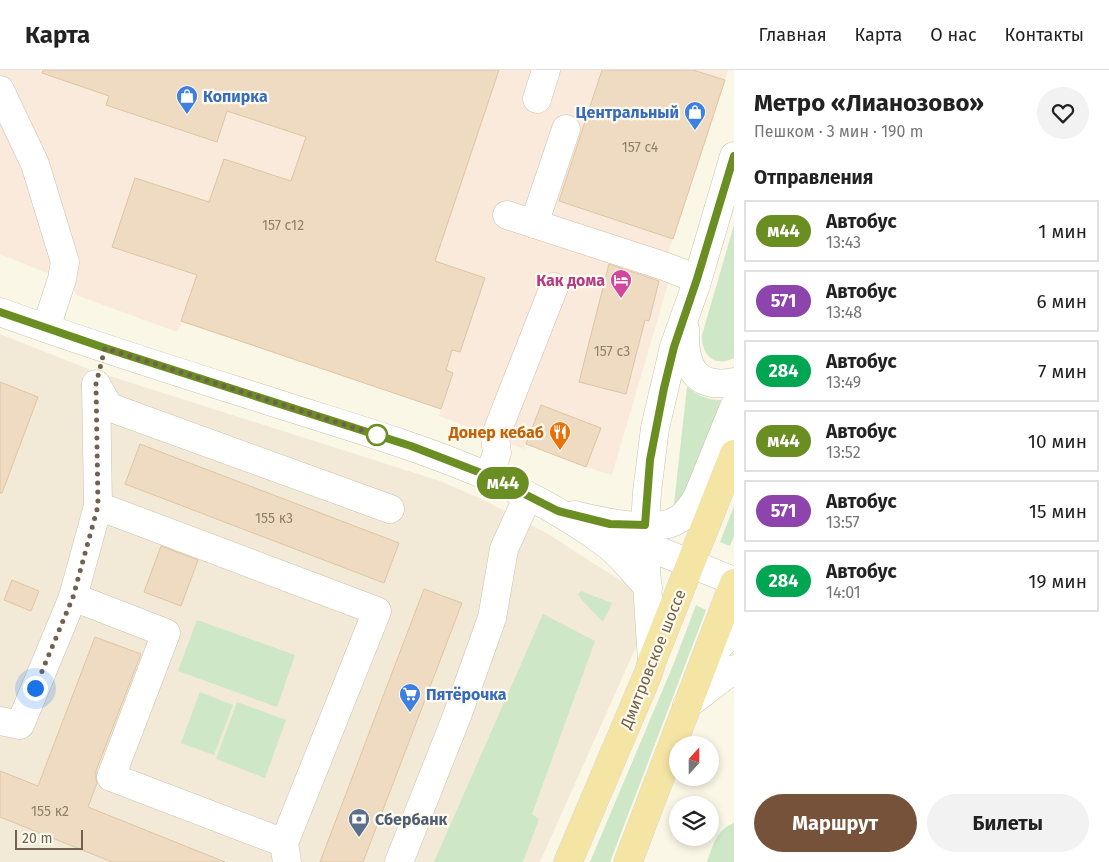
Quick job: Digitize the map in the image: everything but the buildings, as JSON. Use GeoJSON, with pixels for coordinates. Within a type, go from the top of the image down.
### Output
{"type":"FeatureCollection","features":[{"type":"Feature","properties":{"kind":"main road","name":"Дмитровское шоссе"},"geometry":{"type":"LineString","coordinates":[[568,862],[648,674],[734,454]]}},
{"type":"Feature","properties":{"kind":"main road"},"geometry":{"type":"LineString","coordinates":[[628,862],[734,582]]}},
{"type":"Feature","properties":{"kind":"street"},"geometry":{"type":"LineString","coordinates":[[538,99],[546,70]]}},
{"type":"Feature","properties":{"kind":"street"},"geometry":{"type":"LineString","coordinates":[[1,93],[35,164],[65,262],[62,279],[46,328]]}},
{"type":"Feature","properties":{"kind":"street"},"geometry":{"type":"LineString","coordinates":[[534,224],[566,130]]}},
{"type":"Feature","properties":{"kind":"street"},"geometry":{"type":"LineString","coordinates":[[652,661],[645,535],[647,492],[655,428],[674,347],[697,279],[734,156]]}},
{"type":"Feature","properties":{"kind":"street"},"geometry":{"type":"LineString","coordinates":[[507,215],[664,266],[697,279]]}},
{"type":"Feature","properties":{"kind":"street"},"geometry":{"type":"LineString","coordinates":[[489,476],[497,453],[495,438],[554,287]]}},
{"type":"Feature","properties":{"kind":"street"},"geometry":{"type":"LineString","coordinates":[[685,317],[684,348],[689,366],[697,376],[709,382],[722,384],[734,382]]}},
{"type":"Feature","properties":{"kind":"street"},"geometry":{"type":"LineString","coordinates":[[2,320],[46,328],[411,446],[489,476],[558,511],[610,547],[648,587]]}},
{"type":"Feature","properties":{"kind":"street"},"geometry":{"type":"LineString","coordinates":[[0,721],[20,725],[73,597],[98,506],[96,384],[105,348]]}},
{"type":"Feature","properties":{"kind":"street"},"geometry":{"type":"LineString","coordinates":[[96,384],[109,407],[390,510]]}},
{"type":"Feature","properties":{"kind":"street"},"geometry":{"type":"LineString","coordinates":[[645,535],[658,526],[679,519],[689,510],[697,498],[734,407]]}},
{"type":"Feature","properties":{"kind":"street"},"geometry":{"type":"LineString","coordinates":[[399,862],[457,716],[492,618],[504,549],[528,496]]}},
{"type":"Feature","properties":{"kind":"street"},"geometry":{"type":"LineString","coordinates":[[73,597],[166,633],[111,777],[286,852],[377,611],[98,506]]}},
{"type":"Feature","properties":{"kind":"street"},"geometry":{"type":"LineString","coordinates":[[558,511],[645,535],[691,563],[734,582]]}},
{"type":"Feature","properties":{"kind":"street"},"geometry":{"type":"LineString","coordinates":[[702,665],[734,629]]}},
{"type":"Feature","properties":{"kind":"street"},"geometry":{"type":"LineString","coordinates":[[687,705],[734,669]]}},
{"type":"Feature","properties":{"kind":"shaded area"},"geometry":{"type":"Polygon","coordinates":[[[0,70],[728,70],[661,274],[670,277],[612,475],[526,444],[524,449],[439,416],[441,409],[182,322],[177,332],[76,295],[71,283],[0,254],[0,70]]]}},
{"type":"Feature","properties":{"kind":"shaded area"},"geometry":{"type":"Polygon","coordinates":[[[0,334],[91,370],[440,481],[484,500],[548,534],[637,591],[640,638],[540,862],[0,862],[0,334]]]}},
{"type":"Feature","properties":{"kind":"green space"},"geometry":{"type":"Polygon","coordinates":[[[734,225],[734,358],[721,361],[710,358],[707,354],[702,342],[702,335],[734,225]]]}},
{"type":"Feature","properties":{"kind":"green space"},"geometry":{"type":"Polygon","coordinates":[[[687,387],[706,398],[729,400],[680,510],[674,504],[687,387]]]}},
{"type":"Feature","properties":{"kind":"green space"},"geometry":{"type":"Polygon","coordinates":[[[734,506],[734,536],[730,546],[720,542],[734,506]]]}},
{"type":"Feature","properties":{"kind":"green space"},"geometry":{"type":"Polygon","coordinates":[[[581,591],[612,603],[603,622],[581,599],[578,594],[581,591]]]}},
{"type":"Feature","properties":{"kind":"green space"},"geometry":{"type":"Polygon","coordinates":[[[696,605],[706,610],[610,862],[590,862],[674,663],[696,605]]]}},
{"type":"Feature","properties":{"kind":"green space"},"geometry":{"type":"Polygon","coordinates":[[[543,614],[595,641],[532,814],[539,819],[523,862],[434,862],[543,614]]]}},
{"type":"Feature","properties":{"kind":"green space"},"geometry":{"type":"Polygon","coordinates":[[[197,620],[295,655],[277,707],[178,671],[197,620]]]}},
{"type":"Feature","properties":{"kind":"green space"},"geometry":{"type":"Polygon","coordinates":[[[200,692],[233,705],[214,755],[181,743],[200,692]]]}},
{"type":"Feature","properties":{"kind":"green space"},"geometry":{"type":"Polygon","coordinates":[[[237,702],[286,720],[265,778],[216,759],[237,702]]]}},
{"type":"Feature","properties":{"kind":"green space"},"geometry":{"type":"Polygon","coordinates":[[[734,823],[734,862],[707,862],[712,846],[719,846],[719,834],[734,823]]]}},
{"type":"Feature","properties":{"kind":"bus line","name":"м44"},"geometry":{"type":"LineString","coordinates":[[0,312],[105,348],[411,446],[489,476],[558,511],[610,524],[645,525],[650,460],[664,388],[674,347],[697,279],[734,156]]}},
{"type":"Feature","properties":{"kind":"place","name":"Копирка"},"geometry":{"type":"Point","coordinates":[187,115]}},
{"type":"Feature","properties":{"kind":"place","name":"Центральный"},"geometry":{"type":"Point","coordinates":[695,131]}},
{"type":"Feature","properties":{"kind":"place","name":"Как дома"},"geometry":{"type":"Point","coordinates":[621,299]}},
{"type":"Feature","properties":{"kind":"place","name":"Донер кебаб"},"geometry":{"type":"Point","coordinates":[560,451]}},
{"type":"Feature","properties":{"kind":"place","name":"Пятёрочка"},"geometry":{"type":"Point","coordinates":[410,713]}},
{"type":"Feature","properties":{"kind":"place","name":"Сбербанк"},"geometry":{"type":"Point","coordinates":[359,838]}},
{"type":"Feature","properties":{"kind":"route"},"geometry":{"type":"LineString","coordinates":[[35,688],[73,597],[98,506],[96,384],[105,348],[377,435]]}}]}
